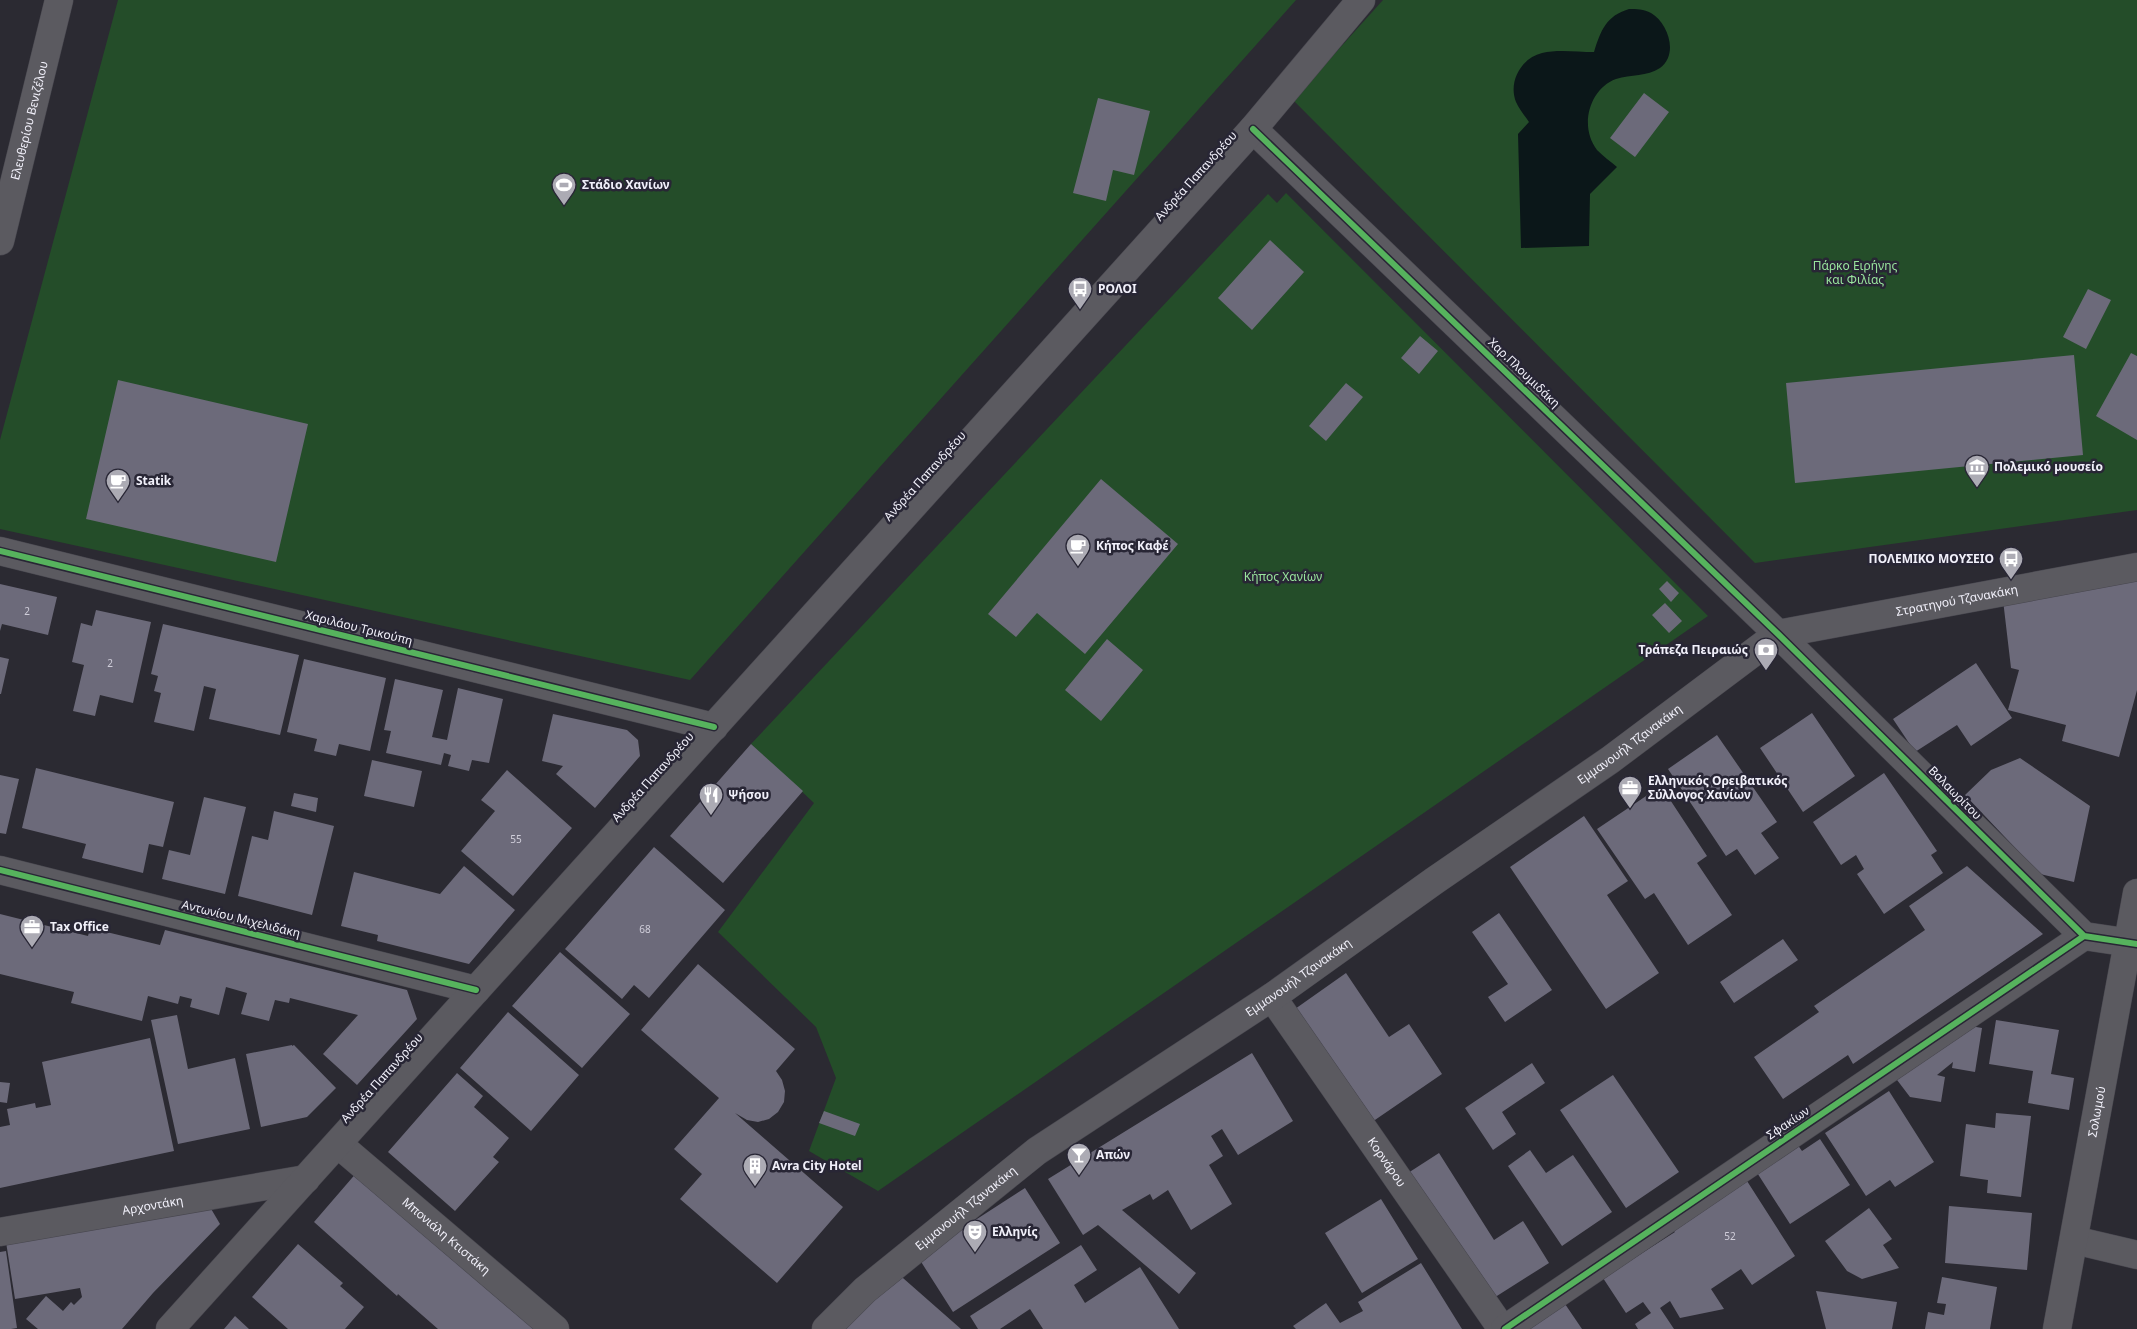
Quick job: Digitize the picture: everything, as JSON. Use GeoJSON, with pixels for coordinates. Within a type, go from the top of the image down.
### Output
{"type":"FeatureCollection","features":[{"type":"Feature","properties":{"kind":"street","name":"Ελευθερίου Βενιζέλου"},"geometry":{"type":"LineString","coordinates":[[0,241],[59,0]]}},
{"type":"Feature","properties":{"kind":"street","name":"Ανδρέα Παπανδρέου"},"geometry":{"type":"LineString","coordinates":[[170,1329],[1253,129],[1361,0]]}},
{"type":"Feature","properties":{"kind":"street","name":"Χαρ.Πλουμιδάκη"},"geometry":{"type":"LineString","coordinates":[[1253,129],[1778,634]]}},
{"type":"Feature","properties":{"kind":"street","name":"Χαριλάου Τρικούπη"},"geometry":{"type":"LineString","coordinates":[[0,551],[714,727]]}},
{"type":"Feature","properties":{"kind":"street","name":"Στρατηγού Τζανακάκη"},"geometry":{"type":"LineString","coordinates":[[1778,634],[2137,567]]}},
{"type":"Feature","properties":{"kind":"street","name":"Βαλαωρίτου"},"geometry":{"type":"LineString","coordinates":[[1778,634],[2084,936]]}},
{"type":"Feature","properties":{"kind":"street","name":"Εμμανουήλ Τζανακάκη"},"geometry":{"type":"LineString","coordinates":[[826,1329],[865,1290],[1037,1151],[1272,997],[1434,881],[1610,760],[1778,634]]}},
{"type":"Feature","properties":{"kind":"street","name":"Αντωνίου Μιχελιδάκη"},"geometry":{"type":"LineString","coordinates":[[0,870],[476,990]]}},
{"type":"Feature","properties":{"kind":"street","name":"Σολωμού"},"geometry":{"type":"LineString","coordinates":[[2056,1329],[2132,944],[2137,893]]}},
{"type":"Feature","properties":{"kind":"street"},"geometry":{"type":"LineString","coordinates":[[2084,936],[2132,944]]}},
{"type":"Feature","properties":{"kind":"street","name":"Σφακίων"},"geometry":{"type":"LineString","coordinates":[[1503,1329],[2084,936]]}},
{"type":"Feature","properties":{"kind":"street","name":"Κορνάρου"},"geometry":{"type":"LineString","coordinates":[[1272,997],[1503,1329]]}},
{"type":"Feature","properties":{"kind":"street","name":"Μπονιάλη Κτιστάκη"},"geometry":{"type":"LineString","coordinates":[[338,1144],[555,1329]]}},
{"type":"Feature","properties":{"kind":"street","name":"Αρχοντάκη"},"geometry":{"type":"LineString","coordinates":[[0,1232],[306,1179]]}},
{"type":"Feature","properties":{"kind":"street"},"geometry":{"type":"LineString","coordinates":[[2074,1240],[2137,1255]]}},
{"type":"Feature","properties":{"kind":"green space"},"geometry":{"type":"Polygon","coordinates":[[[118,0],[1296,0],[690,680],[0,529],[0,440],[118,0]]]}},
{"type":"Feature","properties":{"kind":"green space","name":"Πάρκο Ειρήνης και Φιλίας"},"geometry":{"type":"Polygon","coordinates":[[[1383,0],[2137,0],[2137,510],[1755,563],[1293,100],[1383,0]]]}},
{"type":"Feature","properties":{"kind":"green space","name":"Κήπος Χανίων"},"geometry":{"type":"Polygon","coordinates":[[[1286,193],[1708,616],[878,1191],[809,1151],[836,1078],[816,1027],[718,932],[814,803],[751,744],[1268,194],[1277,203],[1286,193]]]}},
{"type":"Feature","properties":{"kind":"shaded area"},"geometry":{"type":"Polygon","coordinates":[[[1629,9],[1646,11],[1657,18],[1669,39],[1669,55],[1666,62],[1655,71],[1627,76],[1607,84],[1593,100],[1588,120],[1592,141],[1597,150],[1617,167],[1590,194],[1589,246],[1521,248],[1518,134],[1529,122],[1517,105],[1514,94],[1515,79],[1518,72],[1528,60],[1542,53],[1561,51],[1594,52],[1602,31],[1610,20],[1629,9]]]}},
{"type":"Feature","properties":{"kind":"building"},"geometry":{"type":"Polygon","coordinates":[[[1644,93],[1669,112],[1635,157],[1610,138],[1644,93]]]}},
{"type":"Feature","properties":{"kind":"building"},"geometry":{"type":"Polygon","coordinates":[[[1098,98],[1150,111],[1134,175],[1113,170],[1106,201],[1073,193],[1098,98]]]}},
{"type":"Feature","properties":{"kind":"building"},"geometry":{"type":"Polygon","coordinates":[[[1270,240],[1304,272],[1252,330],[1218,298],[1270,240]]]}},
{"type":"Feature","properties":{"kind":"building"},"geometry":{"type":"Polygon","coordinates":[[[2088,289],[2111,300],[2086,349],[2063,337],[2088,289]]]}},
{"type":"Feature","properties":{"kind":"building"},"geometry":{"type":"Polygon","coordinates":[[[1420,336],[1438,351],[1419,374],[1401,358],[1420,336]]]}},
{"type":"Feature","properties":{"kind":"building"},"geometry":{"type":"Polygon","coordinates":[[[2131,353],[2137,356],[2137,440],[2096,416],[2131,353]]]}},
{"type":"Feature","properties":{"kind":"building"},"geometry":{"type":"Polygon","coordinates":[[[2074,355],[2083,455],[1795,483],[1786,383],[2074,355]]]}},
{"type":"Feature","properties":{"kind":"building"},"geometry":{"type":"Polygon","coordinates":[[[118,380],[308,424],[276,562],[86,519],[118,380]]]}},
{"type":"Feature","properties":{"kind":"building"},"geometry":{"type":"Polygon","coordinates":[[[1346,383],[1363,397],[1326,441],[1309,426],[1346,383]]]}},
{"type":"Feature","properties":{"kind":"building"},"geometry":{"type":"Polygon","coordinates":[[[1101,479],[1178,544],[1085,654],[1037,613],[1016,637],[988,614],[1101,479]]]}},
{"type":"Feature","properties":{"kind":"building"},"geometry":{"type":"Polygon","coordinates":[[[2137,580],[2137,690],[2119,757],[2062,741],[2066,725],[2008,710],[2019,670],[2011,668],[2003,600],[2137,580]]]}},
{"type":"Feature","properties":{"kind":"building"},"geometry":{"type":"Polygon","coordinates":[[[1667,581],[1679,593],[1671,602],[1659,589],[1667,581]]]}},
{"type":"Feature","properties":{"kind":"building"},"geometry":{"type":"Polygon","coordinates":[[[0,584],[57,597],[48,635],[2,624],[0,631],[0,584]]]}},
{"type":"Feature","properties":{"kind":"building"},"geometry":{"type":"Polygon","coordinates":[[[1665,603],[1682,621],[1669,633],[1652,615],[1665,603]]]}},
{"type":"Feature","properties":{"kind":"building"},"geometry":{"type":"Polygon","coordinates":[[[96,610],[151,622],[133,703],[100,695],[95,716],[73,711],[84,665],[72,662],[81,623],[92,626],[96,610]]]}},
{"type":"Feature","properties":{"kind":"building"},"geometry":{"type":"Polygon","coordinates":[[[163,624],[299,655],[280,735],[209,719],[216,689],[204,686],[194,731],[154,722],[161,693],[154,691],[158,676],[151,674],[163,624]]]}},
{"type":"Feature","properties":{"kind":"building"},"geometry":{"type":"Polygon","coordinates":[[[1107,639],[1143,670],[1101,721],[1065,690],[1107,639]]]}},
{"type":"Feature","properties":{"kind":"building"},"geometry":{"type":"Polygon","coordinates":[[[0,657],[9,659],[1,694],[0,694],[0,657]]]}},
{"type":"Feature","properties":{"kind":"building"},"geometry":{"type":"Polygon","coordinates":[[[304,659],[386,678],[370,751],[339,744],[336,756],[314,751],[317,739],[287,732],[304,659]]]}},
{"type":"Feature","properties":{"kind":"building"},"geometry":{"type":"Polygon","coordinates":[[[1976,663],[2012,718],[1971,746],[1957,725],[1915,752],[1893,719],[1976,663]]]}},
{"type":"Feature","properties":{"kind":"building"},"geometry":{"type":"Polygon","coordinates":[[[395,679],[443,690],[432,737],[447,740],[458,688],[503,699],[489,763],[472,760],[469,771],[448,766],[451,755],[444,753],[441,765],[386,753],[391,731],[384,730],[395,679]]]}},
{"type":"Feature","properties":{"kind":"building"},"geometry":{"type":"Polygon","coordinates":[[[1812,713],[1855,776],[1803,812],[1760,748],[1812,713]]]}},
{"type":"Feature","properties":{"kind":"building"},"geometry":{"type":"Polygon","coordinates":[[[553,714],[627,730],[638,740],[640,756],[595,808],[556,774],[563,766],[542,761],[553,714]]]}},
{"type":"Feature","properties":{"kind":"building"},"geometry":{"type":"Polygon","coordinates":[[[1717,735],[1777,822],[1761,833],[1779,858],[1755,875],[1737,849],[1726,856],[1668,769],[1717,735]]]}},
{"type":"Feature","properties":{"kind":"building"},"geometry":{"type":"Polygon","coordinates":[[[751,744],[803,791],[723,883],[670,836],[751,744]]]}},
{"type":"Feature","properties":{"kind":"building"},"geometry":{"type":"Polygon","coordinates":[[[2020,758],[2090,806],[2074,882],[2040,874],[1965,795],[1991,770],[2020,758]]]}},
{"type":"Feature","properties":{"kind":"building"},"geometry":{"type":"Polygon","coordinates":[[[372,760],[422,771],[414,807],[364,796],[372,760]]]}},
{"type":"Feature","properties":{"kind":"building"},"geometry":{"type":"Polygon","coordinates":[[[36,768],[174,802],[163,847],[149,844],[143,873],[82,858],[86,844],[22,828],[36,768]]]}},
{"type":"Feature","properties":{"kind":"building"},"geometry":{"type":"Polygon","coordinates":[[[507,770],[572,828],[513,896],[461,851],[495,811],[481,800],[507,770]]]}},
{"type":"Feature","properties":{"kind":"building"},"geometry":{"type":"Polygon","coordinates":[[[1884,773],[1937,851],[1931,855],[1943,873],[1884,914],[1857,874],[1864,869],[1856,855],[1841,865],[1813,822],[1884,773]]]}},
{"type":"Feature","properties":{"kind":"building"},"geometry":{"type":"Polygon","coordinates":[[[0,775],[19,779],[6,834],[0,833],[0,775]]]}},
{"type":"Feature","properties":{"kind":"building"},"geometry":{"type":"Polygon","coordinates":[[[1661,786],[1707,856],[1697,863],[1732,915],[1688,945],[1654,893],[1645,899],[1597,829],[1661,786]]]}},
{"type":"Feature","properties":{"kind":"building"},"geometry":{"type":"Polygon","coordinates":[[[294,793],[318,798],[316,812],[291,806],[294,793]]]}},
{"type":"Feature","properties":{"kind":"building"},"geometry":{"type":"Polygon","coordinates":[[[204,797],[246,807],[225,894],[162,879],[169,850],[190,855],[204,797]]]}},
{"type":"Feature","properties":{"kind":"building"},"geometry":{"type":"Polygon","coordinates":[[[274,811],[334,826],[312,915],[238,896],[252,836],[268,840],[274,811]]]}},
{"type":"Feature","properties":{"kind":"building"},"geometry":{"type":"Polygon","coordinates":[[[1584,816],[1628,881],[1607,895],[1659,973],[1606,1009],[1510,867],[1584,816]]]}},
{"type":"Feature","properties":{"kind":"building"},"geometry":{"type":"Polygon","coordinates":[[[654,847],[725,910],[649,998],[634,985],[622,999],[565,949],[654,847]]]}},
{"type":"Feature","properties":{"kind":"building"},"geometry":{"type":"Polygon","coordinates":[[[464,866],[515,910],[469,964],[377,941],[378,935],[341,926],[354,872],[440,894],[464,866]]]}},
{"type":"Feature","properties":{"kind":"building"},"geometry":{"type":"Polygon","coordinates":[[[1967,866],[2043,934],[1853,1064],[1848,1055],[1783,1099],[1754,1057],[1819,1012],[1814,1006],[1925,930],[1909,906],[1967,866]]]}},
{"type":"Feature","properties":{"kind":"building"},"geometry":{"type":"Polygon","coordinates":[[[1499,913],[1552,990],[1505,1022],[1488,997],[1508,984],[1472,932],[1499,913]]]}},
{"type":"Feature","properties":{"kind":"building"},"geometry":{"type":"Polygon","coordinates":[[[0,914],[88,936],[90,928],[160,945],[165,930],[407,990],[417,1019],[357,1085],[323,1054],[358,1015],[290,998],[289,1003],[275,1000],[269,1021],[241,1014],[247,993],[226,987],[219,1015],[190,1007],[192,999],[180,996],[178,1004],[148,996],[142,1021],[71,1003],[74,992],[0,974],[0,914]]]}},
{"type":"Feature","properties":{"kind":"building"},"geometry":{"type":"Polygon","coordinates":[[[1783,939],[1798,960],[1734,1003],[1720,982],[1783,939]]]}},
{"type":"Feature","properties":{"kind":"building"},"geometry":{"type":"Polygon","coordinates":[[[560,952],[630,1014],[582,1068],[512,1006],[560,952]]]}},
{"type":"Feature","properties":{"kind":"building"},"geometry":{"type":"Polygon","coordinates":[[[698,964],[795,1049],[776,1071],[782,1080],[785,1091],[784,1102],[778,1112],[769,1119],[758,1122],[747,1120],[735,1113],[843,1207],[777,1283],[680,1199],[702,1174],[674,1149],[719,1098],[641,1030],[698,964]]]}},
{"type":"Feature","properties":{"kind":"building"},"geometry":{"type":"Polygon","coordinates":[[[1346,973],[1389,1037],[1409,1024],[1442,1074],[1372,1122],[1295,1009],[1346,973]]]}},
{"type":"Feature","properties":{"kind":"building"},"geometry":{"type":"Polygon","coordinates":[[[508,1012],[579,1075],[531,1131],[460,1068],[508,1012]]]}},
{"type":"Feature","properties":{"kind":"building"},"geometry":{"type":"Polygon","coordinates":[[[177,1015],[188,1069],[235,1058],[250,1129],[178,1144],[151,1020],[177,1015]]]}},
{"type":"Feature","properties":{"kind":"building"},"geometry":{"type":"Polygon","coordinates":[[[1996,1020],[2059,1030],[2051,1074],[2074,1078],[2069,1110],[2028,1103],[2033,1071],[1989,1064],[1996,1020]]]}},
{"type":"Feature","properties":{"kind":"building"},"geometry":{"type":"Polygon","coordinates":[[[1959,1024],[1982,1028],[1975,1072],[1952,1068],[1953,1062],[1937,1075],[1945,1077],[1941,1102],[1910,1097],[1894,1076],[1959,1024]]]}},
{"type":"Feature","properties":{"kind":"building"},"geometry":{"type":"Polygon","coordinates":[[[150,1038],[174,1151],[0,1188],[0,1127],[10,1125],[7,1109],[35,1103],[36,1108],[51,1105],[42,1062],[150,1038]]]}},
{"type":"Feature","properties":{"kind":"building"},"geometry":{"type":"Polygon","coordinates":[[[292,1045],[336,1088],[307,1117],[261,1127],[246,1054],[292,1045]]]}},
{"type":"Feature","properties":{"kind":"building"},"geometry":{"type":"Polygon","coordinates":[[[1252,1053],[1293,1121],[1238,1155],[1222,1129],[1211,1136],[1223,1156],[1209,1165],[1232,1204],[1191,1230],[1168,1190],[1153,1200],[1150,1194],[1122,1210],[1196,1273],[1179,1294],[1098,1225],[1083,1235],[1048,1179],[1252,1053]]]}},
{"type":"Feature","properties":{"kind":"building"},"geometry":{"type":"Polygon","coordinates":[[[1532,1063],[1545,1083],[1502,1112],[1516,1134],[1493,1150],[1465,1108],[1532,1063]]]}},
{"type":"Feature","properties":{"kind":"building"},"geometry":{"type":"Polygon","coordinates":[[[457,1073],[483,1096],[474,1107],[509,1138],[493,1157],[499,1162],[455,1211],[388,1152],[457,1073]]]}},
{"type":"Feature","properties":{"kind":"building"},"geometry":{"type":"Polygon","coordinates":[[[1613,1075],[1679,1172],[1626,1208],[1560,1110],[1613,1075]]]}},
{"type":"Feature","properties":{"kind":"building"},"geometry":{"type":"Polygon","coordinates":[[[0,1082],[10,1083],[7,1103],[0,1102],[0,1082]]]}},
{"type":"Feature","properties":{"kind":"building"},"geometry":{"type":"Polygon","coordinates":[[[1889,1091],[1934,1162],[1895,1187],[1890,1180],[1866,1196],[1825,1133],[1889,1091]]]}},
{"type":"Feature","properties":{"kind":"building"},"geometry":{"type":"Polygon","coordinates":[[[824,1111],[860,1124],[855,1136],[819,1123],[824,1111]]]}},
{"type":"Feature","properties":{"kind":"building"},"geometry":{"type":"Polygon","coordinates":[[[1996,1113],[2031,1116],[2021,1197],[1987,1193],[1988,1180],[1960,1176],[1966,1124],[1995,1128],[1996,1113]]]}},
{"type":"Feature","properties":{"kind":"building"},"geometry":{"type":"Polygon","coordinates":[[[1820,1139],[1850,1185],[1790,1224],[1754,1168],[1797,1144],[1802,1151],[1820,1139]]]}},
{"type":"Feature","properties":{"kind":"building"},"geometry":{"type":"Polygon","coordinates":[[[1530,1150],[1546,1173],[1573,1155],[1612,1212],[1562,1246],[1508,1166],[1530,1150]]]}},
{"type":"Feature","properties":{"kind":"building"},"geometry":{"type":"Polygon","coordinates":[[[1439,1153],[1494,1240],[1523,1221],[1549,1263],[1489,1301],[1408,1173],[1439,1153]]]}},
{"type":"Feature","properties":{"kind":"building"},"geometry":{"type":"Polygon","coordinates":[[[358,1171],[537,1329],[438,1329],[398,1294],[397,1296],[314,1222],[358,1171]]]}},
{"type":"Feature","properties":{"kind":"building"},"geometry":{"type":"Polygon","coordinates":[[[1747,1181],[1795,1256],[1752,1285],[1741,1269],[1711,1289],[1724,1309],[1680,1318],[1670,1301],[1660,1308],[1674,1329],[1638,1329],[1635,1324],[1651,1313],[1643,1302],[1626,1313],[1603,1278],[1675,1232],[1672,1229],[1747,1181]]]}},
{"type":"Feature","properties":{"kind":"building"},"geometry":{"type":"Polygon","coordinates":[[[1025,1188],[1060,1243],[953,1312],[918,1257],[1025,1188]]]}},
{"type":"Feature","properties":{"kind":"building"},"geometry":{"type":"Polygon","coordinates":[[[1381,1199],[1418,1259],[1362,1293],[1325,1233],[1381,1199]]]}},
{"type":"Feature","properties":{"kind":"building"},"geometry":{"type":"Polygon","coordinates":[[[1949,1206],[2032,1213],[2027,1270],[1945,1263],[1949,1206]]]}},
{"type":"Feature","properties":{"kind":"building"},"geometry":{"type":"Polygon","coordinates":[[[210,1207],[220,1224],[153,1293],[122,1329],[38,1329],[26,1319],[46,1296],[63,1311],[71,1302],[74,1305],[82,1297],[80,1288],[15,1299],[6,1242],[210,1207]]]}},
{"type":"Feature","properties":{"kind":"building"},"geometry":{"type":"Polygon","coordinates":[[[1869,1208],[1892,1239],[1883,1245],[1899,1268],[1862,1279],[1847,1271],[1825,1241],[1869,1208]]]}},
{"type":"Feature","properties":{"kind":"building"},"geometry":{"type":"Polygon","coordinates":[[[298,1244],[343,1283],[340,1286],[364,1307],[345,1329],[288,1329],[252,1297],[298,1244]]]}},
{"type":"Feature","properties":{"kind":"building"},"geometry":{"type":"Polygon","coordinates":[[[1081,1245],[1097,1270],[1074,1285],[1085,1303],[1140,1267],[1179,1329],[1043,1329],[1030,1309],[1000,1329],[978,1329],[970,1316],[1081,1245]]]}},
{"type":"Feature","properties":{"kind":"building"},"geometry":{"type":"Polygon","coordinates":[[[6,1251],[17,1328],[0,1329],[0,1252],[6,1251]]]}},
{"type":"Feature","properties":{"kind":"building"},"geometry":{"type":"Polygon","coordinates":[[[1421,1263],[1462,1329],[1296,1329],[1293,1326],[1326,1303],[1340,1323],[1363,1311],[1358,1302],[1421,1263]]]}},
{"type":"Feature","properties":{"kind":"building"},"geometry":{"type":"Polygon","coordinates":[[[895,1271],[961,1329],[844,1329],[895,1271]]]}},
{"type":"Feature","properties":{"kind":"building"},"geometry":{"type":"Polygon","coordinates":[[[1942,1277],[1997,1287],[1990,1329],[1925,1329],[1928,1312],[1944,1315],[1946,1304],[1937,1303],[1942,1277]]]}},
{"type":"Feature","properties":{"kind":"building"},"geometry":{"type":"Polygon","coordinates":[[[1816,1291],[1897,1302],[1892,1329],[1826,1329],[1816,1291]]]}},
{"type":"Feature","properties":{"kind":"building"},"geometry":{"type":"Polygon","coordinates":[[[1563,1301],[1582,1329],[1519,1329],[1563,1301]]]}},
{"type":"Feature","properties":{"kind":"building"},"geometry":{"type":"Polygon","coordinates":[[[235,1316],[249,1329],[224,1329],[235,1316]]]}},
{"type":"Feature","properties":{"kind":"cycle path"},"geometry":{"type":"LineString","coordinates":[[1253,129],[1778,634],[2084,936],[2137,944]]}},
{"type":"Feature","properties":{"kind":"cycle path"},"geometry":{"type":"LineString","coordinates":[[0,551],[714,727]]}},
{"type":"Feature","properties":{"kind":"cycle path"},"geometry":{"type":"LineString","coordinates":[[0,870],[476,990]]}},
{"type":"Feature","properties":{"kind":"cycle path"},"geometry":{"type":"LineString","coordinates":[[1505,1329],[2084,936]]}},
{"type":"Feature","properties":{"kind":"place","name":"Στάδιο Χανίων"},"geometry":{"type":"Point","coordinates":[564,206]}},
{"type":"Feature","properties":{"kind":"place","name":"ΡΟΛΟΙ"},"geometry":{"type":"Point","coordinates":[1080,310]}},
{"type":"Feature","properties":{"kind":"place","name":"Πολεμικό μουσείο"},"geometry":{"type":"Point","coordinates":[1977,488]}},
{"type":"Feature","properties":{"kind":"place","name":"Statik"},"geometry":{"type":"Point","coordinates":[118,502]}},
{"type":"Feature","properties":{"kind":"place","name":"Κήπος Καφέ"},"geometry":{"type":"Point","coordinates":[1078,567]}},
{"type":"Feature","properties":{"kind":"place","name":"ΠΟΛΕΜΙΚΟ ΜΟΥΣΕΙΟ"},"geometry":{"type":"Point","coordinates":[2011,580]}},
{"type":"Feature","properties":{"kind":"place","name":"Τράπεζα Πειραιώς"},"geometry":{"type":"Point","coordinates":[1766,671]}},
{"type":"Feature","properties":{"kind":"place","name":"Ελληνικός Ορειβατικός Σύλλογος Χανίων"},"geometry":{"type":"Point","coordinates":[1630,809]}},
{"type":"Feature","properties":{"kind":"place","name":"Ψήσου"},"geometry":{"type":"Point","coordinates":[711,816]}},
{"type":"Feature","properties":{"kind":"place","name":"Tax Office"},"geometry":{"type":"Point","coordinates":[32,948]}},
{"type":"Feature","properties":{"kind":"place","name":"Απών"},"geometry":{"type":"Point","coordinates":[1079,1176]}},
{"type":"Feature","properties":{"kind":"place","name":"Avra City Hotel"},"geometry":{"type":"Point","coordinates":[755,1187]}},
{"type":"Feature","properties":{"kind":"place","name":"Ελληνίς"},"geometry":{"type":"Point","coordinates":[975,1253]}}]}
